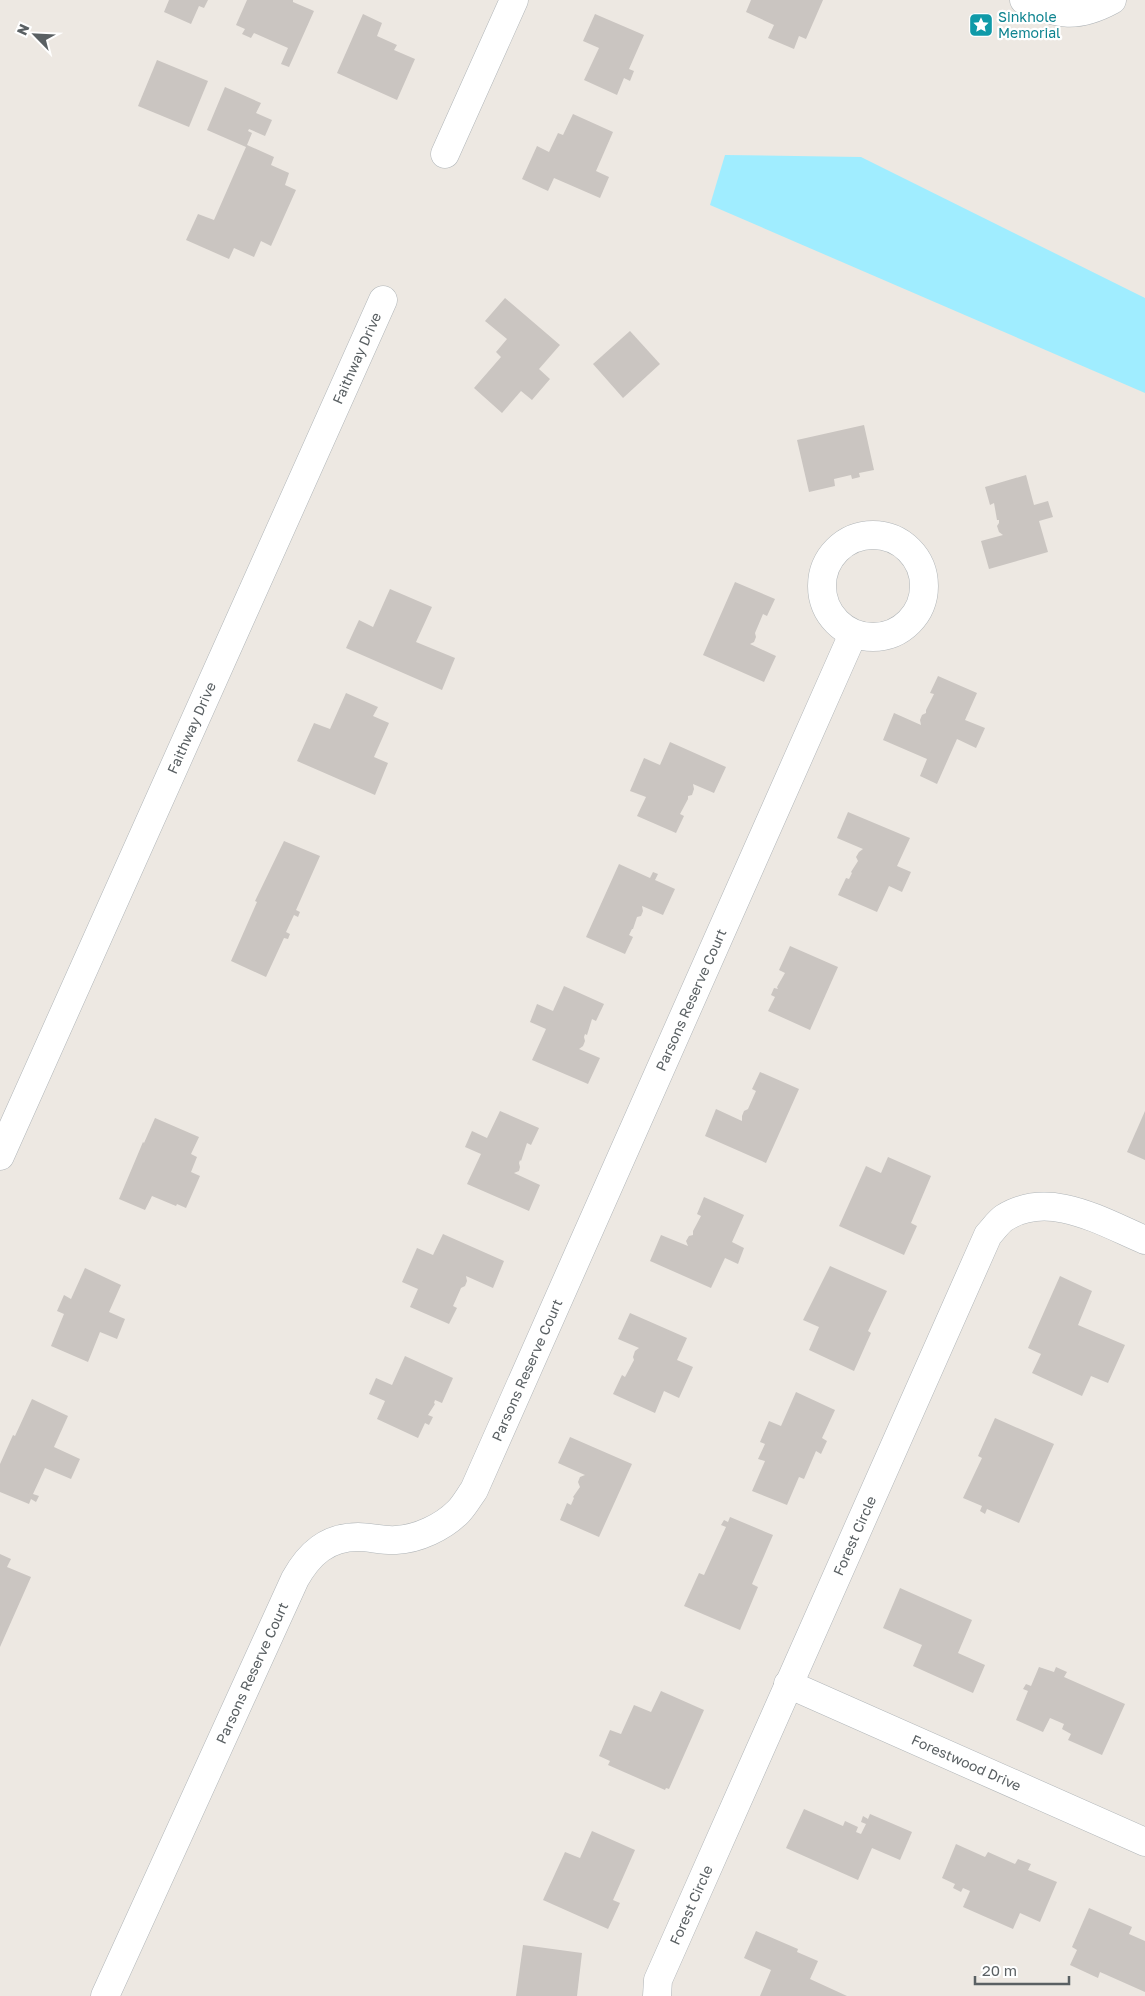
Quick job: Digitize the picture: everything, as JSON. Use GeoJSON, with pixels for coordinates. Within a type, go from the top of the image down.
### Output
{"type":"FeatureCollection","features":[{"type":"Feature","properties":{"kind":"street"},"geometry":{"type":"LineString","coordinates":[[445,154],[512,0]]}},
{"type":"Feature","properties":{"kind":"street"},"geometry":{"type":"LineString","coordinates":[[1024,0],[1049,11],[1074,14],[1098,8],[1112,0]]}},
{"type":"Feature","properties":{"kind":"street","name":"Faithway Drive"},"geometry":{"type":"LineString","coordinates":[[0,1156],[383,300]]}},
{"type":"Feature","properties":{"kind":"street","name":"Parsons Reserve Court"},"geometry":{"type":"LineString","coordinates":[[105,1996],[294,1579],[305,1561],[320,1548],[336,1539],[357,1537],[397,1540],[417,1536],[440,1526],[459,1512],[474,1490],[853,634]]}},
{"type":"Feature","properties":{"kind":"street","name":"Forest Circle"},"geometry":{"type":"LineString","coordinates":[[657,1996],[658,1980],[988,1235],[1003,1219],[1023,1210],[1045,1207],[1073,1209],[1145,1240]]}},
{"type":"Feature","properties":{"kind":"street","name":"Forestwood Drive"},"geometry":{"type":"LineString","coordinates":[[788,1684],[1145,1842]]}},
{"type":"Feature","properties":{"kind":"water"},"geometry":{"type":"Polygon","coordinates":[[[725,155],[861,157],[1145,298],[1145,393],[710,205],[725,155]]]}},
{"type":"Feature","properties":{"kind":"building"},"geometry":{"type":"Polygon","coordinates":[[[169,0],[208,0],[204,8],[199,6],[191,24],[164,12],[169,0]]]}},
{"type":"Feature","properties":{"kind":"building"},"geometry":{"type":"Polygon","coordinates":[[[247,0],[293,0],[293,2],[314,11],[289,67],[281,64],[288,48],[254,33],[251,38],[242,34],[245,29],[236,25],[247,0]]]}},
{"type":"Feature","properties":{"kind":"building"},"geometry":{"type":"Polygon","coordinates":[[[751,0],[823,0],[806,39],[799,36],[794,49],[768,38],[774,25],[746,12],[751,0]]]}},
{"type":"Feature","properties":{"kind":"building"},"geometry":{"type":"Polygon","coordinates":[[[363,14],[382,23],[377,36],[397,45],[394,50],[415,59],[397,100],[337,73],[363,14]]]}},
{"type":"Feature","properties":{"kind":"building"},"geometry":{"type":"Polygon","coordinates":[[[595,14],[644,35],[629,69],[634,71],[630,81],[624,78],[617,95],[584,80],[599,48],[583,41],[595,14]]]}},
{"type":"Feature","properties":{"kind":"building"},"geometry":{"type":"Polygon","coordinates":[[[157,60],[208,81],[189,127],[138,106],[157,60]]]}},
{"type":"Feature","properties":{"kind":"building"},"geometry":{"type":"Polygon","coordinates":[[[225,87],[261,103],[256,113],[272,120],[265,136],[249,129],[248,131],[252,133],[247,145],[274,157],[271,165],[289,173],[285,185],[296,190],[271,246],[261,241],[254,257],[234,248],[229,259],[186,240],[198,214],[214,220],[246,147],[207,130],[225,87]]]}},
{"type":"Feature","properties":{"kind":"building"},"geometry":{"type":"Polygon","coordinates":[[[573,114],[613,132],[596,171],[609,177],[600,198],[554,178],[548,191],[522,179],[537,146],[549,152],[558,133],[563,135],[573,114]]]}},
{"type":"Feature","properties":{"kind":"building"},"geometry":{"type":"Polygon","coordinates":[[[505,298],[560,345],[539,369],[550,379],[532,400],[521,391],[502,413],[474,388],[501,357],[496,352],[507,339],[485,321],[505,298]]]}},
{"type":"Feature","properties":{"kind":"building"},"geometry":{"type":"Polygon","coordinates":[[[630,331],[660,364],[623,398],[593,364],[630,331]]]}},
{"type":"Feature","properties":{"kind":"building"},"geometry":{"type":"Polygon","coordinates":[[[864,425],[874,470],[859,473],[860,477],[852,479],[851,475],[834,479],[835,486],[809,492],[797,440],[864,425]]]}},
{"type":"Feature","properties":{"kind":"building"},"geometry":{"type":"Polygon","coordinates":[[[1026,475],[1034,505],[1048,501],[1053,517],[1039,521],[1048,552],[989,569],[981,541],[1003,535],[999,532],[997,526],[999,520],[997,520],[994,503],[990,505],[985,487],[1026,475]]]}},
{"type":"Feature","properties":{"kind":"building"},"geometry":{"type":"Polygon","coordinates":[[[735,582],[775,599],[767,616],[763,614],[755,633],[754,642],[750,644],[776,656],[764,682],[703,655],[735,582]]]}},
{"type":"Feature","properties":{"kind":"building"},"geometry":{"type":"Polygon","coordinates":[[[390,589],[432,607],[416,642],[455,658],[442,690],[346,648],[359,620],[373,627],[390,589]]]}},
{"type":"Feature","properties":{"kind":"building"},"geometry":{"type":"Polygon","coordinates":[[[938,676],[977,693],[965,720],[985,728],[976,748],[957,739],[937,784],[920,776],[927,759],[883,740],[894,713],[921,725],[920,720],[922,715],[926,713],[934,694],[930,693],[938,676]]]}},
{"type":"Feature","properties":{"kind":"building"},"geometry":{"type":"Polygon","coordinates":[[[346,693],[378,707],[373,716],[389,723],[374,757],[388,763],[375,795],[297,761],[314,723],[330,729],[346,693]]]}},
{"type":"Feature","properties":{"kind":"building"},"geometry":{"type":"Polygon","coordinates":[[[670,742],[726,767],[714,793],[693,784],[692,795],[688,796],[680,814],[684,816],[676,833],[637,816],[646,797],[630,791],[644,758],[660,765],[670,742]]]}},
{"type":"Feature","properties":{"kind":"building"},"geometry":{"type":"Polygon","coordinates":[[[848,812],[910,838],[897,866],[911,872],[902,892],[889,886],[877,912],[838,895],[846,878],[849,879],[858,861],[856,857],[863,849],[837,838],[848,812]]]}},
{"type":"Feature","properties":{"kind":"building"},"geometry":{"type":"Polygon","coordinates":[[[284,841],[320,856],[296,910],[300,912],[298,917],[294,915],[286,932],[290,934],[288,939],[284,938],[266,977],[231,961],[257,902],[255,901],[284,841]]]}},
{"type":"Feature","properties":{"kind":"building"},"geometry":{"type":"Polygon","coordinates":[[[619,864],[650,878],[653,872],[658,874],[655,880],[675,889],[663,915],[642,906],[643,911],[641,916],[637,917],[629,935],[633,937],[625,954],[586,937],[619,864]]]}},
{"type":"Feature","properties":{"kind":"building"},"geometry":{"type":"Polygon","coordinates":[[[790,946],[838,967],[810,1030],[768,1011],[775,997],[771,995],[774,988],[778,989],[777,987],[785,973],[779,970],[790,946]]]}},
{"type":"Feature","properties":{"kind":"building"},"geometry":{"type":"Polygon","coordinates":[[[564,986],[604,1004],[596,1021],[592,1019],[587,1035],[585,1034],[584,1037],[583,1046],[579,1049],[600,1058],[588,1084],[532,1060],[546,1029],[530,1022],[537,1004],[553,1011],[564,986]]]}},
{"type":"Feature","properties":{"kind":"building"},"geometry":{"type":"Polygon","coordinates":[[[760,1072],[799,1089],[766,1163],[705,1136],[716,1109],[742,1121],[744,1111],[748,1109],[756,1091],[752,1089],[760,1072]]]}},
{"type":"Feature","properties":{"kind":"building"},"geometry":{"type":"Polygon","coordinates":[[[500,1111],[539,1128],[531,1145],[527,1143],[519,1163],[519,1171],[514,1173],[540,1185],[529,1211],[467,1184],[481,1154],[465,1147],[472,1131],[487,1138],[500,1111]]]}},
{"type":"Feature","properties":{"kind":"building"},"geometry":{"type":"Polygon","coordinates":[[[1145,1111],[1145,1160],[1127,1152],[1145,1111]]]}},
{"type":"Feature","properties":{"kind":"building"},"geometry":{"type":"Polygon","coordinates":[[[155,1118],[199,1137],[191,1154],[197,1157],[191,1172],[200,1176],[186,1208],[152,1196],[145,1210],[119,1199],[155,1118]]]}},
{"type":"Feature","properties":{"kind":"building"},"geometry":{"type":"Polygon","coordinates":[[[888,1157],[931,1176],[911,1223],[917,1226],[904,1255],[839,1226],[866,1166],[881,1173],[888,1157]]]}},
{"type":"Feature","properties":{"kind":"building"},"geometry":{"type":"Polygon","coordinates":[[[704,1197],[744,1215],[732,1242],[744,1248],[738,1264],[725,1258],[711,1288],[650,1261],[661,1235],[688,1246],[686,1241],[689,1236],[693,1235],[693,1231],[701,1216],[697,1214],[704,1197]]]}},
{"type":"Feature","properties":{"kind":"building"},"geometry":{"type":"Polygon","coordinates":[[[443,1234],[504,1261],[493,1288],[466,1276],[467,1281],[465,1286],[461,1288],[453,1306],[457,1308],[449,1324],[410,1307],[418,1289],[402,1282],[417,1248],[433,1255],[443,1234]]]}},
{"type":"Feature","properties":{"kind":"building"},"geometry":{"type":"Polygon","coordinates":[[[830,1266],[887,1291],[868,1331],[871,1333],[854,1371],[809,1350],[819,1327],[803,1320],[830,1266]]]}},
{"type":"Feature","properties":{"kind":"building"},"geometry":{"type":"Polygon","coordinates":[[[85,1268],[121,1285],[109,1312],[125,1319],[117,1339],[100,1332],[88,1362],[51,1346],[64,1314],[57,1311],[64,1295],[71,1299],[85,1268]]]}},
{"type":"Feature","properties":{"kind":"building"},"geometry":{"type":"Polygon","coordinates":[[[1060,1276],[1092,1291],[1078,1325],[1125,1345],[1108,1383],[1091,1376],[1082,1396],[1032,1373],[1041,1354],[1028,1348],[1060,1276]]]}},
{"type":"Feature","properties":{"kind":"building"},"geometry":{"type":"Polygon","coordinates":[[[630,1313],[687,1338],[677,1360],[693,1367],[679,1398],[664,1391],[655,1413],[613,1394],[622,1375],[625,1377],[634,1360],[635,1351],[639,1348],[618,1339],[630,1313]]]}},
{"type":"Feature","properties":{"kind":"building"},"geometry":{"type":"Polygon","coordinates":[[[405,1356],[453,1378],[442,1403],[435,1400],[435,1404],[428,1415],[433,1417],[429,1425],[425,1423],[418,1438],[377,1419],[385,1401],[369,1394],[376,1378],[392,1385],[405,1356]]]}},
{"type":"Feature","properties":{"kind":"building"},"geometry":{"type":"Polygon","coordinates":[[[796,1392],[835,1410],[822,1438],[827,1441],[821,1454],[816,1451],[804,1479],[799,1477],[787,1505],[752,1491],[765,1461],[758,1459],[765,1444],[760,1442],[769,1421],[781,1426],[796,1392]]]}},
{"type":"Feature","properties":{"kind":"building"},"geometry":{"type":"Polygon","coordinates":[[[32,1399],[68,1416],[54,1447],[80,1459],[71,1479],[45,1468],[33,1494],[39,1496],[36,1502],[31,1499],[29,1504],[0,1492],[0,1464],[32,1399]]]}},
{"type":"Feature","properties":{"kind":"building"},"geometry":{"type":"Polygon","coordinates":[[[995,1418],[1054,1444],[1019,1523],[987,1509],[985,1514],[980,1511],[982,1506],[963,1498],[982,1458],[978,1456],[995,1418]]]}},
{"type":"Feature","properties":{"kind":"building"},"geometry":{"type":"Polygon","coordinates":[[[570,1437],[632,1464],[599,1537],[560,1520],[567,1503],[571,1505],[573,1497],[580,1487],[578,1482],[580,1477],[585,1475],[558,1463],[570,1437]]]}},
{"type":"Feature","properties":{"kind":"building"},"geometry":{"type":"Polygon","coordinates":[[[730,1517],[773,1535],[752,1584],[758,1587],[740,1630],[684,1606],[699,1573],[704,1575],[726,1527],[721,1525],[724,1520],[728,1522],[730,1517]]]}},
{"type":"Feature","properties":{"kind":"building"},"geometry":{"type":"Polygon","coordinates":[[[0,1554],[11,1559],[7,1567],[31,1577],[0,1647],[0,1554]]]}},
{"type":"Feature","properties":{"kind":"building"},"geometry":{"type":"Polygon","coordinates":[[[900,1588],[972,1620],[958,1653],[985,1665],[973,1693],[913,1666],[922,1645],[883,1628],[900,1588]]]}},
{"type":"Feature","properties":{"kind":"building"},"geometry":{"type":"Polygon","coordinates":[[[1039,1667],[1054,1672],[1056,1667],[1067,1672],[1064,1677],[1125,1704],[1102,1755],[1068,1740],[1071,1734],[1062,1729],[1064,1724],[1050,1718],[1043,1732],[1016,1720],[1028,1691],[1023,1689],[1026,1684],[1031,1686],[1039,1667]]]}},
{"type":"Feature","properties":{"kind":"building"},"geometry":{"type":"Polygon","coordinates":[[[661,1691],[704,1710],[669,1789],[666,1788],[665,1790],[608,1765],[610,1761],[599,1756],[610,1730],[621,1734],[634,1705],[651,1712],[661,1691]]]}},
{"type":"Feature","properties":{"kind":"building"},"geometry":{"type":"Polygon","coordinates":[[[804,1809],[843,1826],[845,1821],[858,1827],[856,1832],[861,1834],[866,1824],[861,1822],[863,1816],[868,1819],[870,1814],[912,1832],[900,1860],[872,1848],[858,1880],[786,1848],[804,1809]]]}},
{"type":"Feature","properties":{"kind":"building"},"geometry":{"type":"Polygon","coordinates":[[[592,1831],[635,1850],[613,1900],[620,1903],[608,1929],[543,1900],[565,1852],[580,1858],[592,1831]]]}},
{"type":"Feature","properties":{"kind":"building"},"geometry":{"type":"Polygon","coordinates":[[[956,1844],[985,1857],[988,1852],[1015,1864],[1018,1859],[1031,1864],[1028,1870],[1057,1882],[1040,1922],[1020,1913],[1013,1929],[963,1907],[970,1891],[963,1888],[961,1892],[953,1888],[955,1884],[942,1878],[956,1844]]]}},
{"type":"Feature","properties":{"kind":"building"},"geometry":{"type":"Polygon","coordinates":[[[1089,1908],[1132,1927],[1129,1934],[1145,1941],[1145,1992],[1100,1972],[1098,1978],[1070,1965],[1077,1950],[1072,1947],[1089,1908]]]}},
{"type":"Feature","properties":{"kind":"building"},"geometry":{"type":"Polygon","coordinates":[[[756,1931],[798,1949],[797,1952],[818,1961],[810,1979],[847,1996],[760,1996],[771,1970],[744,1958],[756,1931]]]}},
{"type":"Feature","properties":{"kind":"building"},"geometry":{"type":"Polygon","coordinates":[[[523,1945],[582,1953],[577,1996],[516,1996],[523,1945]]]}},
{"type":"Feature","properties":{"kind":"place","name":"Sinkhole Memorial"},"geometry":{"type":"Point","coordinates":[981,25]}}]}
